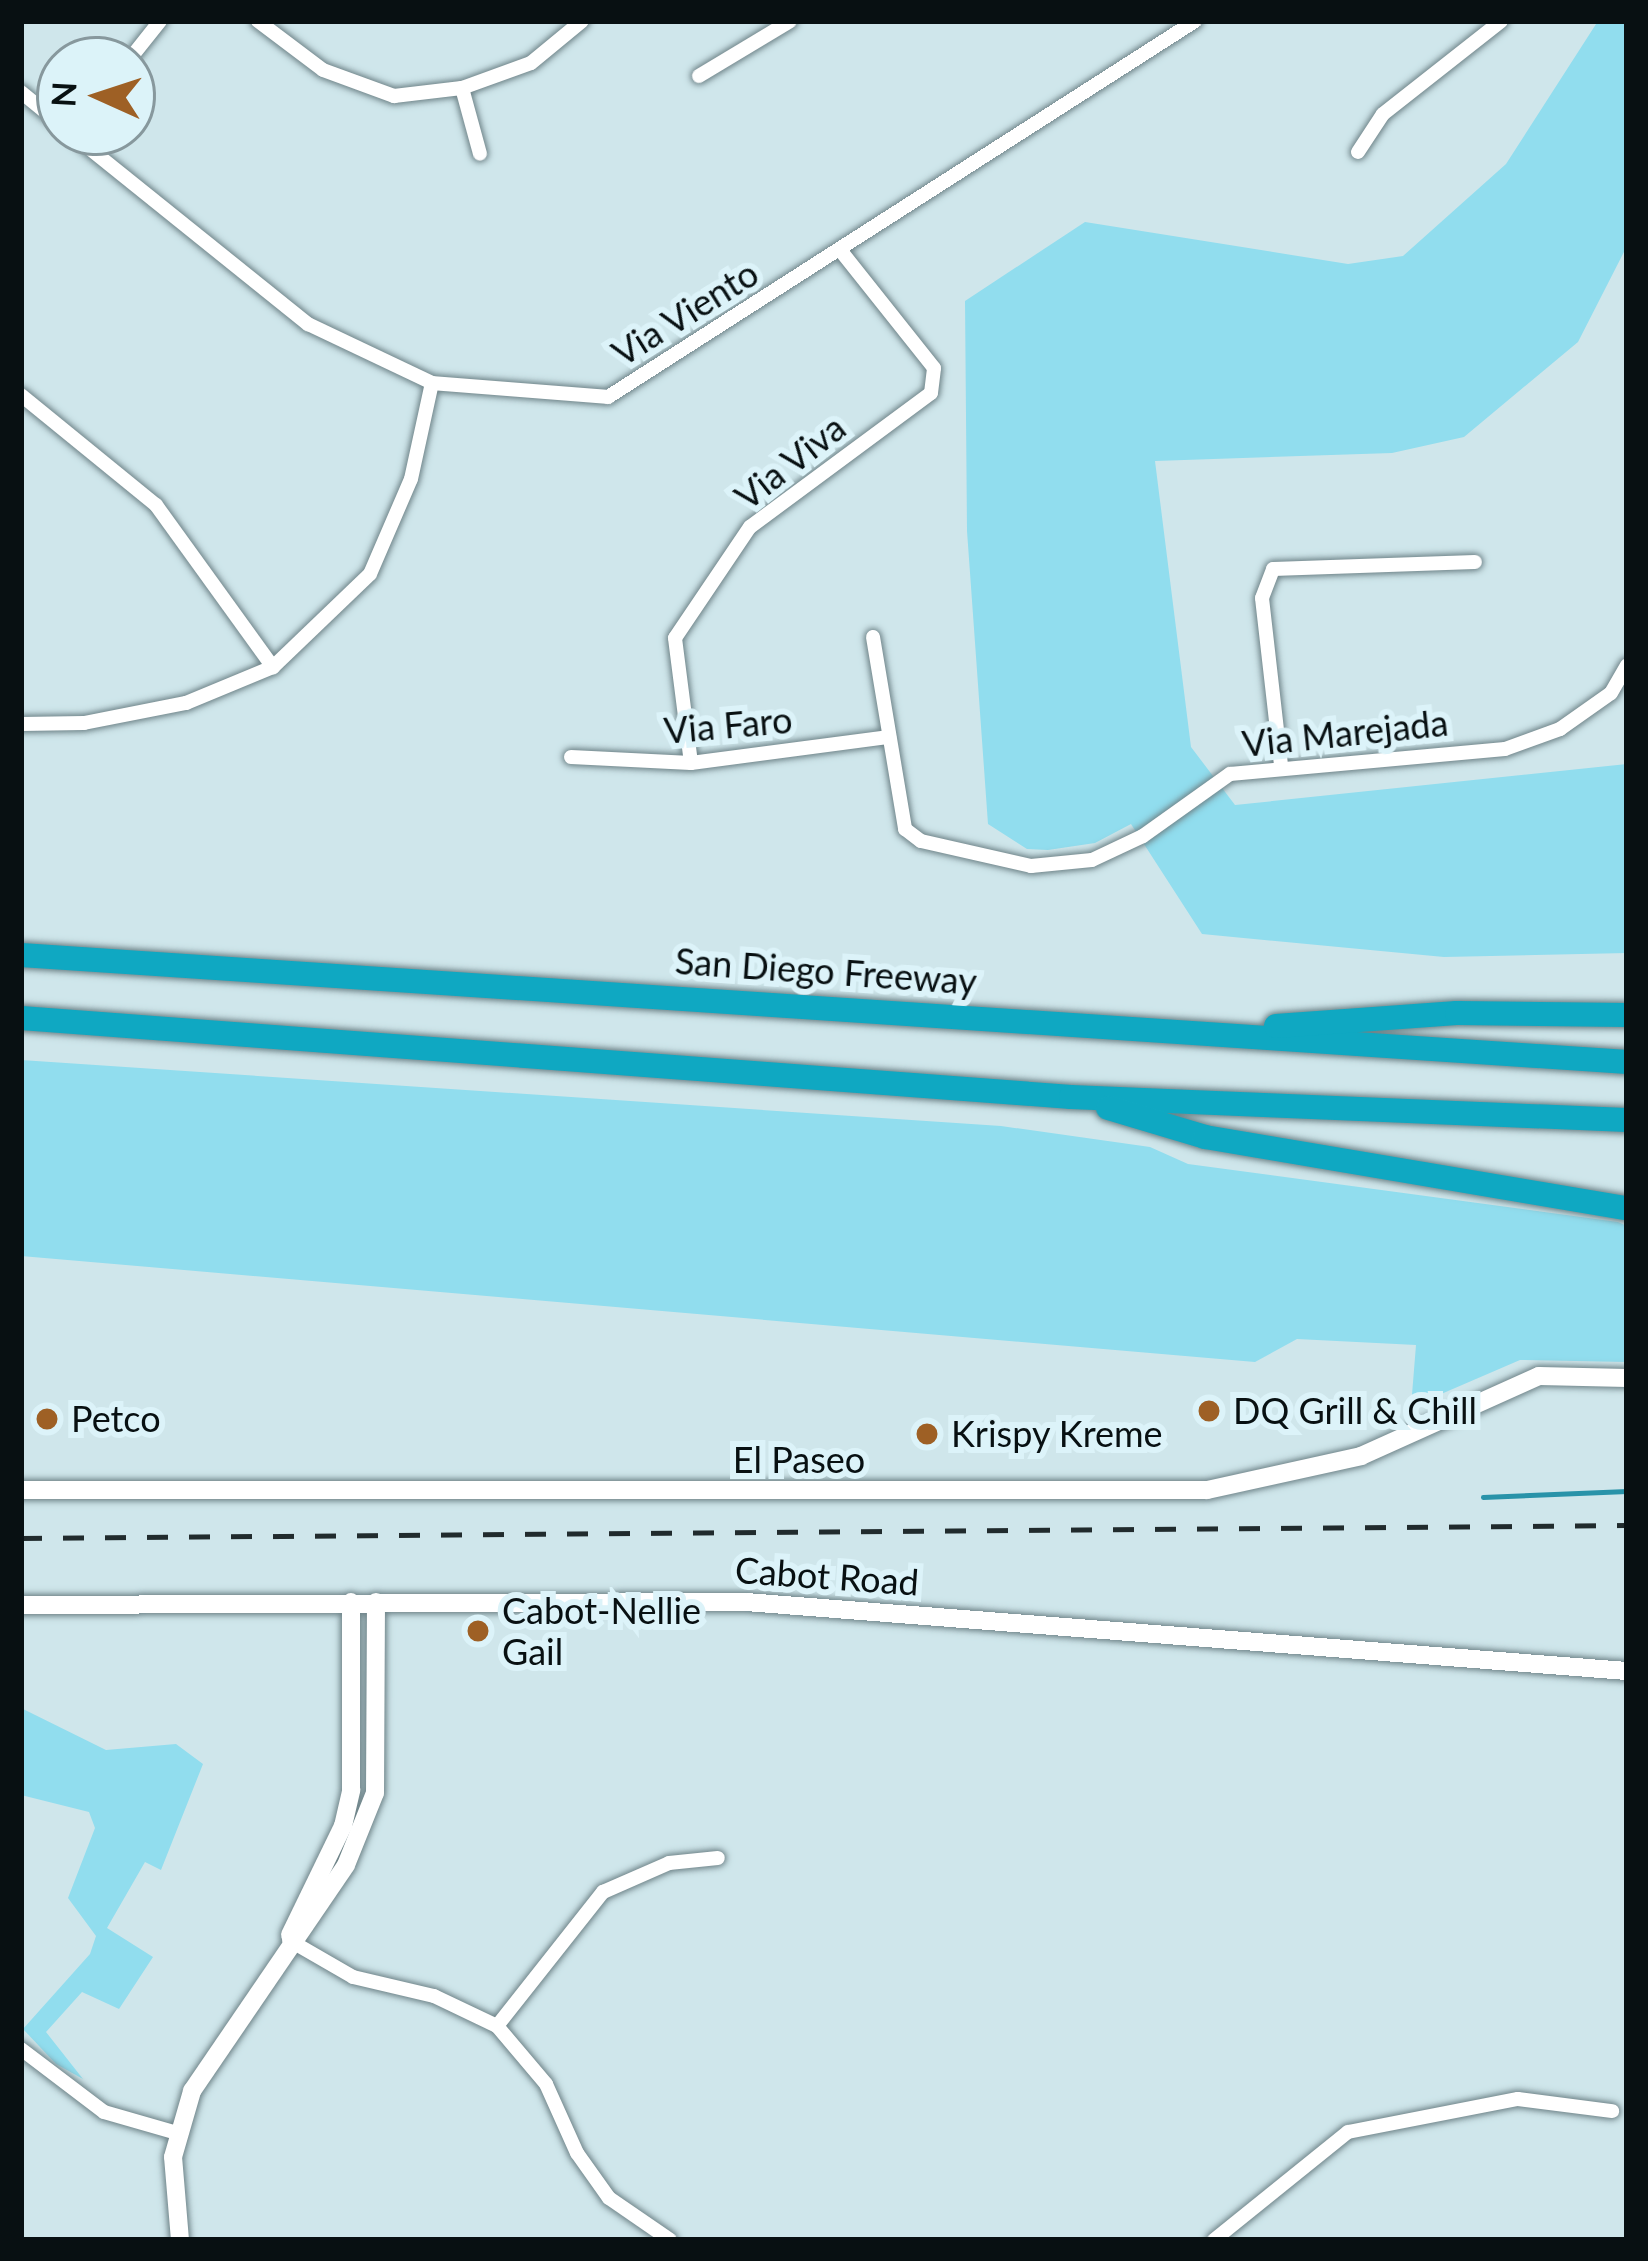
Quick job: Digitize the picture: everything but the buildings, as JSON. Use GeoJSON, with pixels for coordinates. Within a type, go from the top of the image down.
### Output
{"type":"FeatureCollection","features":[{"type":"Feature","properties":{"kind":"highway","name":"San Diego Freeway"},"geometry":{"type":"LineString","coordinates":[[21,955],[1627,1062]]}},
{"type":"Feature","properties":{"kind":"highway"},"geometry":{"type":"LineString","coordinates":[[1184,1033],[1457,1013],[1627,1015]]}},
{"type":"Feature","properties":{"kind":"highway"},"geometry":{"type":"LineString","coordinates":[[21,1018],[1071,1097],[1627,1120]]}},
{"type":"Feature","properties":{"kind":"highway"},"geometry":{"type":"LineString","coordinates":[[1071,1097],[1205,1137],[1627,1208]]}},
{"type":"Feature","properties":{"kind":"street"},"geometry":{"type":"LineString","coordinates":[[258,21],[323,70],[394,96],[463,88],[530,63],[582,21]]}},
{"type":"Feature","properties":{"kind":"street"},"geometry":{"type":"LineString","coordinates":[[699,76],[790,21]]}},
{"type":"Feature","properties":{"kind":"street","name":"Via Viento"},"geometry":{"type":"LineString","coordinates":[[100,156],[308,324],[432,383],[608,397],[1195,21]]}},
{"type":"Feature","properties":{"kind":"street"},"geometry":{"type":"LineString","coordinates":[[1358,152],[1383,114],[1501,21]]}},
{"type":"Feature","properties":{"kind":"street"},"geometry":{"type":"LineString","coordinates":[[463,88],[480,154]]}},
{"type":"Feature","properties":{"kind":"street","name":"Via Viva"},"geometry":{"type":"LineString","coordinates":[[691,763],[675,638],[750,527],[863,440],[913,414],[932,393],[934,368],[841,251]]}},
{"type":"Feature","properties":{"kind":"street"},"geometry":{"type":"LineString","coordinates":[[21,724],[84,723],[186,703],[273,667],[370,574],[411,479],[432,383]]}},
{"type":"Feature","properties":{"kind":"street"},"geometry":{"type":"LineString","coordinates":[[21,395],[156,505],[273,667]]}},
{"type":"Feature","properties":{"kind":"street"},"geometry":{"type":"LineString","coordinates":[[1281,765],[1262,598],[1274,569],[1475,562]]}},
{"type":"Feature","properties":{"kind":"street","name":"Via Marejada"},"geometry":{"type":"LineString","coordinates":[[873,637],[905,829],[965,854],[1031,866],[1092,860],[1143,836],[1230,774],[1281,765],[1505,749],[1560,729],[1611,693],[1627,665]]}},
{"type":"Feature","properties":{"kind":"street","name":"Via Faro"},"geometry":{"type":"LineString","coordinates":[[572,757],[691,763],[889,737]]}},
{"type":"Feature","properties":{"kind":"street","name":"El Paseo"},"geometry":{"type":"LineString","coordinates":[[21,1490],[1207,1490],[1361,1456],[1539,1376],[1627,1378]]}},
{"type":"Feature","properties":{"kind":"street"},"geometry":{"type":"LineString","coordinates":[[289,1940],[343,1826],[351,1790],[352,1602]]}},
{"type":"Feature","properties":{"kind":"street"},"geometry":{"type":"LineString","coordinates":[[180,2240],[176,2133],[192,2091],[289,1940],[346,1865],[375,1793],[376,1602]]}},
{"type":"Feature","properties":{"kind":"street","name":"Cabot Road"},"geometry":{"type":"LineString","coordinates":[[21,1605],[746,1602],[1627,1671]]}},
{"type":"Feature","properties":{"kind":"street"},"geometry":{"type":"LineString","coordinates":[[496,2026],[603,1892],[669,1863],[718,1858]]}},
{"type":"Feature","properties":{"kind":"street"},"geometry":{"type":"LineString","coordinates":[[289,1940],[353,1977],[434,1996],[496,2026],[546,2084],[577,2153],[609,2198],[670,2240]]}},
{"type":"Feature","properties":{"kind":"street"},"geometry":{"type":"LineString","coordinates":[[21,2049],[104,2112],[176,2133]]}},
{"type":"Feature","properties":{"kind":"street"},"geometry":{"type":"LineString","coordinates":[[1214,2240],[1348,2132],[1518,2099],[1612,2111]]}},
{"type":"Feature","properties":{"kind":"shaded area"},"geometry":{"type":"Polygon","coordinates":[[[1598,21],[1627,21],[1627,246],[1578,342],[1464,437],[1392,453],[1155,461],[1191,747],[1235,805],[1627,764],[1627,953],[1444,957],[1202,934],[1131,824],[1095,843],[1048,850],[1027,849],[988,824],[967,531],[965,301],[1085,222],[1348,264],[1403,256],[1506,164],[1598,21]]]}},
{"type":"Feature","properties":{"kind":"shaded area"},"geometry":{"type":"Polygon","coordinates":[[[21,1060],[1001,1126],[1150,1147],[1188,1164],[1618,1222],[1627,1226],[1627,1362],[1520,1360],[1411,1407],[1416,1345],[1297,1339],[1255,1362],[21,1256],[21,1060]]]}},
{"type":"Feature","properties":{"kind":"shaded area"},"geometry":{"type":"Polygon","coordinates":[[[21,1708],[106,1750],[176,1744],[203,1764],[161,1870],[145,1862],[107,1928],[153,1957],[119,2009],[82,1992],[46,2032],[83,2079],[56,2064],[23,2029],[90,1954],[96,1936],[68,1898],[95,1828],[89,1812],[21,1795],[21,1708]]]}},
{"type":"Feature","properties":{"kind":"waterway"},"geometry":{"type":"LineString","coordinates":[[1483,1497],[1627,1491]]}},
{"type":"Feature","properties":{"kind":"railway"},"geometry":{"type":"LineString","coordinates":[[21,1538],[1627,1525]]}},
{"type":"Feature","properties":{"kind":"place","name":"DQ Grill & Chill"},"geometry":{"type":"Point","coordinates":[1209,1411]}},
{"type":"Feature","properties":{"kind":"place","name":"Petco"},"geometry":{"type":"Point","coordinates":[47,1419]}},
{"type":"Feature","properties":{"kind":"place","name":"Krispy Kreme"},"geometry":{"type":"Point","coordinates":[927,1434]}},
{"type":"Feature","properties":{"kind":"place","name":"Cabot-Nellie Gail"},"geometry":{"type":"Point","coordinates":[478,1631]}}]}
